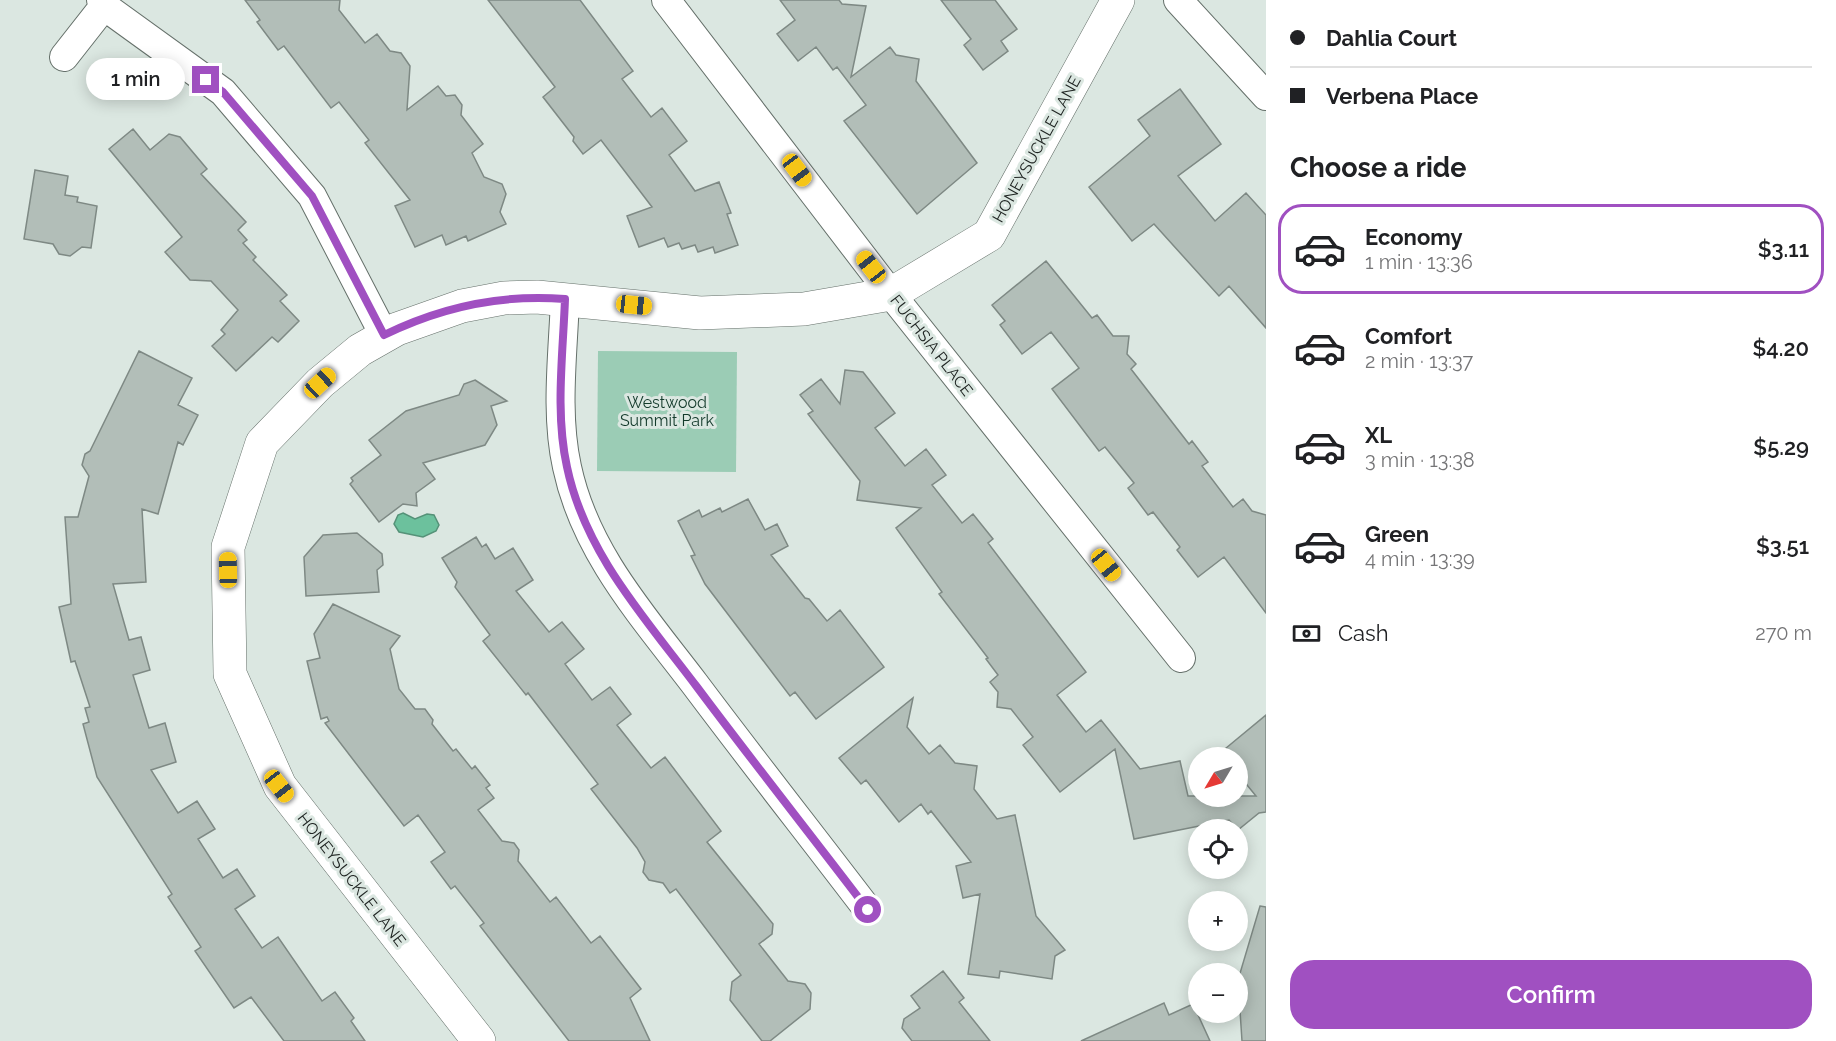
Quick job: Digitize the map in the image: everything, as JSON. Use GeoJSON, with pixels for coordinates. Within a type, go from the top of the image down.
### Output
{"type":"FeatureCollection","features":[{"type":"Feature","properties":{"kind":"street","name":"FUCHSIA PLACE"},"geometry":{"type":"LineString","coordinates":[[666,0],[891,294],[1181,658]]}},
{"type":"Feature","properties":{"kind":"street","name":"HONEYSUCKLE LANE"},"geometry":{"type":"LineString","coordinates":[[479,1041],[279,786],[230,674],[228,548],[262,443],[329,374],[384,335],[422,318],[480,302],[525,297],[565,299],[700,313],[804,309],[891,294],[989,235],[1118,0]]}},
{"type":"Feature","properties":{"kind":"street"},"geometry":{"type":"LineString","coordinates":[[1178,0],[1266,96]]}},
{"type":"Feature","properties":{"kind":"street"},"geometry":{"type":"LineString","coordinates":[[64,57],[103,3],[223,92],[312,196],[384,335]]}},
{"type":"Feature","properties":{"kind":"street"},"geometry":{"type":"LineString","coordinates":[[565,299],[563,449],[577,503],[592,540],[611,572],[659,639],[868,910]]}},
{"type":"Feature","properties":{"kind":"green space","name":"Westwood Summit Park"},"geometry":{"type":"Polygon","coordinates":[[[598,351],[737,352],[736,472],[597,471],[598,351]]]}},
{"type":"Feature","properties":{"kind":"shaded area"},"geometry":{"type":"Polygon","coordinates":[[[403,513],[415,519],[427,514],[434,515],[439,525],[436,531],[423,537],[399,532],[394,524],[398,515],[403,513]]]}},
{"type":"Feature","properties":{"kind":"building"},"geometry":{"type":"Polygon","coordinates":[[[245,0],[340,0],[339,10],[365,43],[377,34],[390,51],[401,53],[410,66],[407,110],[438,86],[446,96],[455,95],[462,105],[461,115],[483,144],[472,153],[484,177],[502,184],[506,194],[500,212],[506,224],[468,241],[466,236],[446,245],[442,235],[415,247],[395,206],[410,200],[365,143],[369,140],[339,102],[331,108],[284,46],[278,50],[257,22],[260,20],[245,0]]]}},
{"type":"Feature","properties":{"kind":"building"},"geometry":{"type":"Polygon","coordinates":[[[488,0],[580,0],[633,71],[622,79],[651,117],[662,108],[687,141],[669,155],[695,191],[719,182],[731,213],[727,214],[738,245],[715,253],[713,247],[698,252],[695,245],[682,249],[679,243],[668,247],[664,238],[639,247],[627,216],[652,207],[601,140],[583,154],[573,141],[574,137],[543,97],[555,87],[488,0]]]}},
{"type":"Feature","properties":{"kind":"building"},"geometry":{"type":"Polygon","coordinates":[[[780,0],[839,0],[842,4],[866,6],[851,77],[890,47],[896,55],[919,59],[916,81],[977,163],[917,214],[844,121],[866,105],[837,67],[833,70],[816,47],[798,61],[777,34],[795,20],[780,0]]]}},
{"type":"Feature","properties":{"kind":"building"},"geometry":{"type":"Polygon","coordinates":[[[941,0],[995,0],[1017,29],[1001,41],[1008,51],[983,70],[964,45],[971,39],[941,0]]]}},
{"type":"Feature","properties":{"kind":"building"},"geometry":{"type":"Polygon","coordinates":[[[1180,89],[1221,144],[1178,176],[1215,221],[1246,193],[1266,215],[1266,328],[1229,286],[1219,296],[1154,224],[1132,241],[1089,187],[1150,136],[1138,120],[1180,89]]]}},
{"type":"Feature","properties":{"kind":"building"},"geometry":{"type":"Polygon","coordinates":[[[133,129],[150,150],[169,134],[180,137],[207,169],[201,174],[246,222],[238,230],[247,240],[243,243],[256,257],[253,260],[287,295],[280,301],[299,321],[278,342],[272,337],[236,371],[212,346],[225,334],[221,330],[238,310],[211,281],[190,280],[165,252],[182,237],[109,149],[133,129]]]}},
{"type":"Feature","properties":{"kind":"building"},"geometry":{"type":"Polygon","coordinates":[[[35,170],[68,176],[65,195],[78,197],[77,202],[97,206],[91,248],[82,247],[70,256],[59,254],[53,244],[24,239],[35,170]]]}},
{"type":"Feature","properties":{"kind":"building"},"geometry":{"type":"Polygon","coordinates":[[[1046,261],[1092,318],[1097,315],[1113,336],[1129,336],[1127,354],[1136,364],[1131,369],[1189,444],[1192,441],[1208,462],[1202,466],[1233,507],[1243,499],[1252,511],[1266,515],[1266,613],[1224,557],[1198,577],[1177,550],[1180,547],[1153,512],[1148,515],[1128,488],[1134,483],[1105,447],[1099,451],[1052,389],[1079,368],[1051,332],[1022,354],[1000,325],[1005,321],[992,305],[1046,261]]]}},
{"type":"Feature","properties":{"kind":"building"},"geometry":{"type":"Polygon","coordinates":[[[139,351],[192,378],[178,405],[198,415],[183,445],[178,442],[158,514],[142,509],[146,582],[113,584],[129,640],[141,637],[150,670],[133,675],[149,728],[165,723],[176,762],[151,770],[178,813],[197,801],[215,829],[198,839],[223,878],[237,869],[255,896],[235,909],[262,948],[278,937],[322,1001],[335,992],[354,1018],[351,1021],[365,1041],[284,1041],[251,997],[234,1008],[195,951],[201,947],[168,897],[172,894],[97,777],[83,724],[89,722],[85,708],[90,707],[75,661],[71,662],[59,607],[71,604],[65,517],[78,517],[89,476],[82,465],[85,454],[90,451],[139,351]]]}},
{"type":"Feature","properties":{"kind":"building"},"geometry":{"type":"Polygon","coordinates":[[[845,370],[863,372],[895,413],[875,428],[905,466],[926,449],[946,475],[932,485],[962,523],[973,514],[993,539],[988,543],[1086,672],[1057,695],[1086,732],[1101,720],[1140,769],[1180,761],[1188,796],[1188,807],[1248,807],[1248,796],[1256,796],[1248,786],[1248,747],[1227,747],[1266,715],[1266,812],[1259,813],[1248,822],[1248,819],[1188,819],[1188,828],[1134,839],[1115,749],[1060,792],[1023,745],[1033,737],[1011,709],[997,707],[998,692],[990,682],[998,675],[986,659],[988,658],[939,594],[942,592],[896,528],[921,508],[857,500],[860,481],[808,414],[813,411],[800,395],[821,379],[840,404],[845,370]]]}},
{"type":"Feature","properties":{"kind":"building"},"geometry":{"type":"Polygon","coordinates":[[[475,380],[507,401],[491,406],[497,425],[485,445],[423,463],[435,479],[416,493],[417,506],[403,504],[379,522],[350,484],[353,481],[351,478],[381,455],[369,440],[406,411],[459,395],[464,384],[475,380]]]}},
{"type":"Feature","properties":{"kind":"building"},"geometry":{"type":"Polygon","coordinates":[[[748,499],[765,530],[777,524],[788,546],[771,555],[805,598],[809,599],[827,621],[840,610],[884,667],[816,719],[795,692],[790,696],[705,584],[691,556],[695,555],[678,521],[699,510],[702,517],[720,508],[722,512],[748,499]]]}},
{"type":"Feature","properties":{"kind":"building"},"geometry":{"type":"Polygon","coordinates":[[[357,533],[382,554],[383,565],[377,570],[379,592],[306,596],[304,557],[323,535],[357,533]]]}},
{"type":"Feature","properties":{"kind":"building"},"geometry":{"type":"Polygon","coordinates":[[[476,537],[482,547],[486,544],[495,559],[513,548],[533,580],[516,591],[549,632],[562,622],[584,649],[565,664],[592,700],[610,687],[631,714],[617,725],[651,768],[665,757],[721,831],[707,842],[773,924],[772,934],[759,944],[788,981],[805,984],[811,993],[810,1009],[770,1041],[762,1041],[730,1000],[732,982],[741,975],[676,889],[670,893],[663,883],[649,880],[643,872],[645,862],[637,848],[591,789],[598,784],[528,693],[526,695],[483,641],[490,635],[455,587],[457,582],[442,558],[476,537]]]}},
{"type":"Feature","properties":{"kind":"building"},"geometry":{"type":"Polygon","coordinates":[[[333,604],[400,636],[390,649],[399,689],[415,709],[425,709],[433,720],[432,724],[453,751],[456,749],[472,769],[475,766],[490,785],[486,788],[494,798],[478,810],[502,841],[514,843],[519,850],[518,861],[550,902],[556,897],[591,943],[600,936],[641,989],[630,998],[650,1041],[569,1041],[480,926],[484,923],[455,886],[451,889],[431,862],[445,852],[418,815],[404,826],[325,723],[329,721],[327,717],[321,719],[307,661],[320,658],[314,634],[333,604]]]}},
{"type":"Feature","properties":{"kind":"building"},"geometry":{"type":"Polygon","coordinates":[[[913,698],[907,727],[929,754],[940,745],[955,763],[977,766],[974,789],[997,819],[1015,815],[1036,916],[1065,950],[1055,956],[1052,979],[1000,971],[999,978],[968,974],[980,894],[963,898],[956,866],[971,862],[931,811],[928,814],[921,804],[899,822],[866,780],[861,784],[839,758],[913,698]]]}},
{"type":"Feature","properties":{"kind":"building"},"geometry":{"type":"Polygon","coordinates":[[[1260,906],[1266,907],[1266,1041],[1242,1041],[1241,1023],[1248,1023],[1248,963],[1243,963],[1260,906]]]}},
{"type":"Feature","properties":{"kind":"building"},"geometry":{"type":"Polygon","coordinates":[[[943,971],[964,998],[959,1002],[990,1041],[912,1041],[902,1028],[904,1019],[920,1008],[911,996],[943,971]]]}},
{"type":"Feature","properties":{"kind":"building"},"geometry":{"type":"Polygon","coordinates":[[[1164,1003],[1169,1015],[1188,1006],[1188,1023],[1202,1023],[1210,1041],[1081,1041],[1164,1003]]]}},
{"type":"Feature","properties":{"kind":"route"},"geometry":{"type":"LineString","coordinates":[[206,80],[223,92],[312,196],[384,335],[422,318],[480,302],[525,297],[565,299],[563,449],[577,503],[592,540],[611,572],[659,639],[868,910]]}}]}
